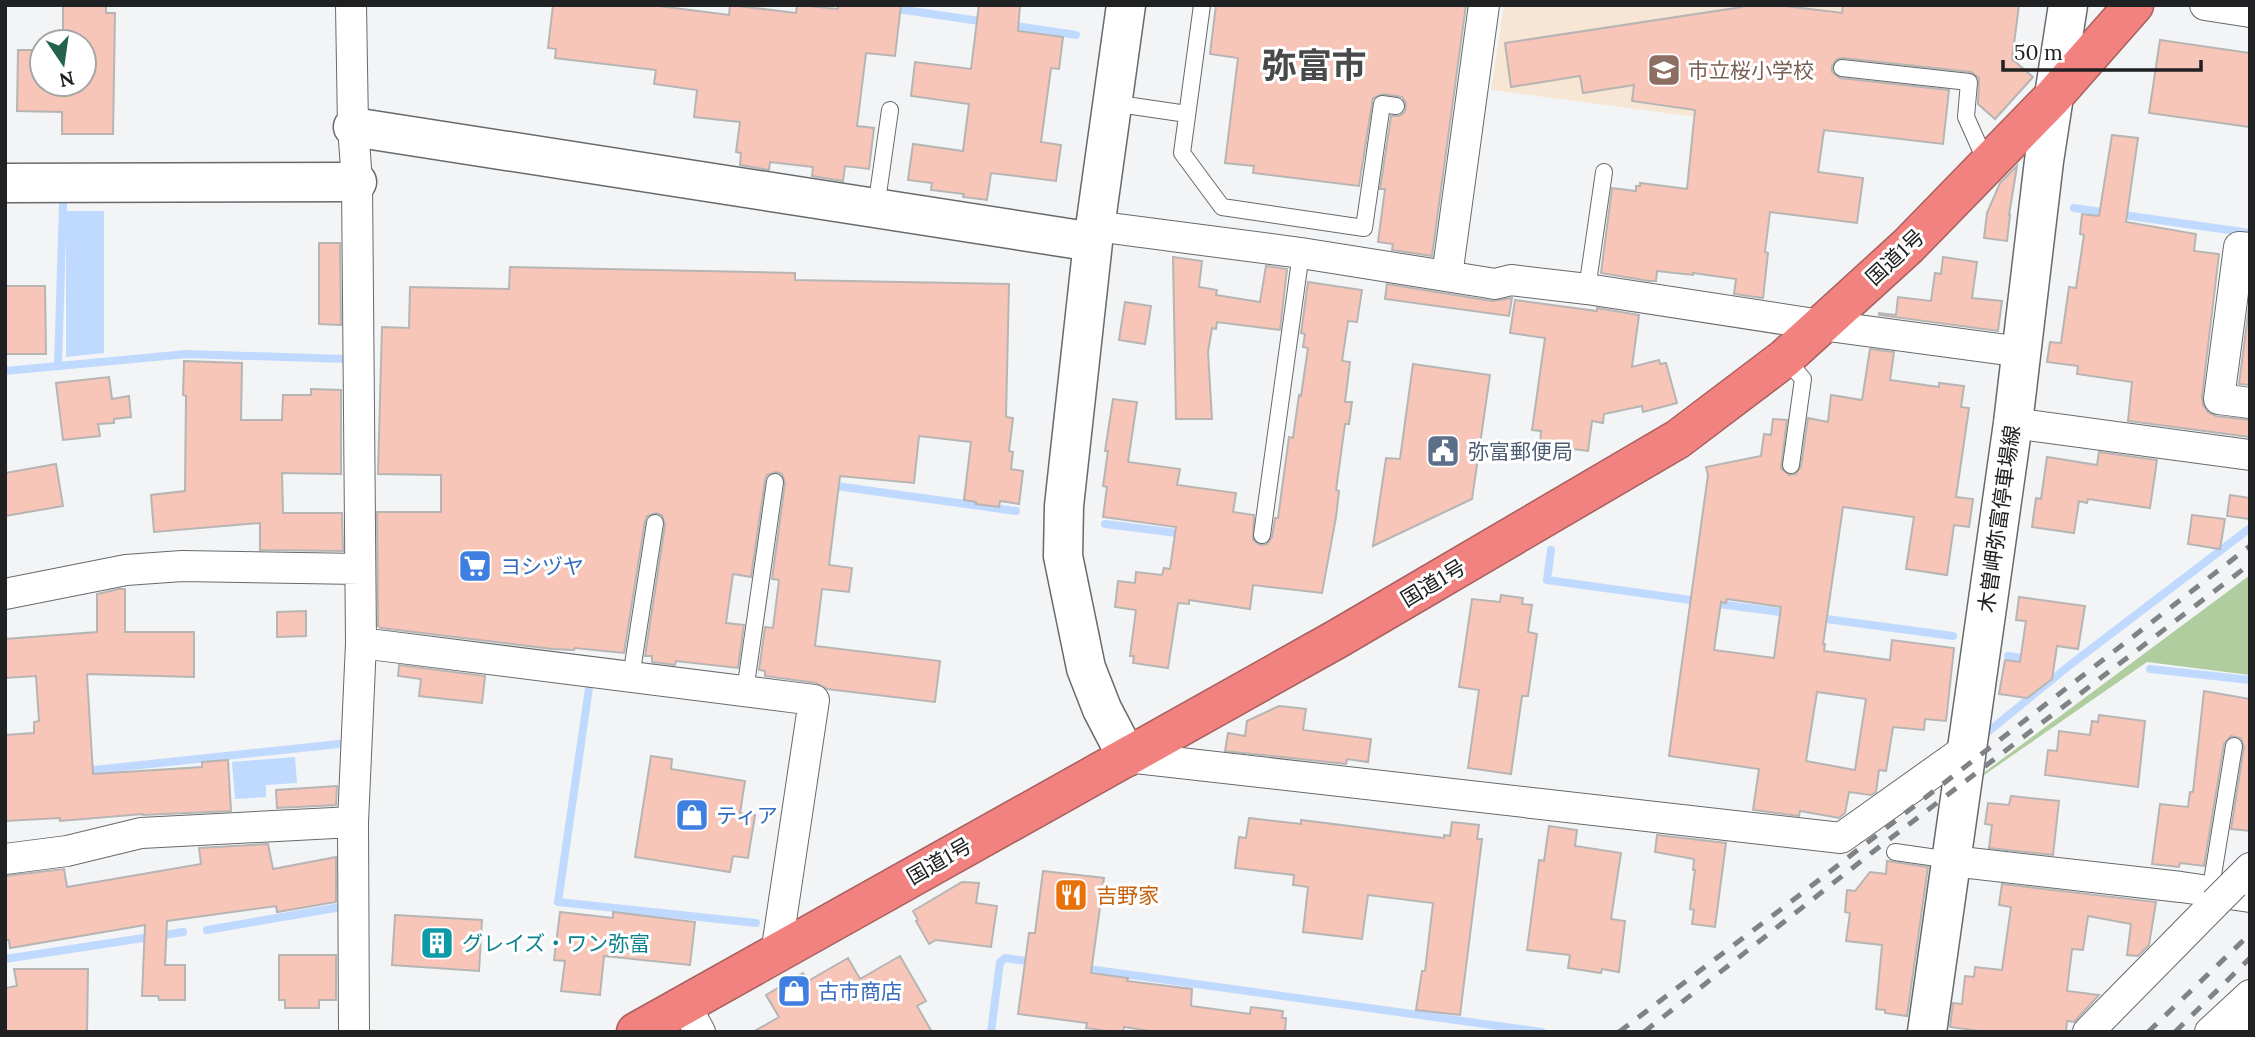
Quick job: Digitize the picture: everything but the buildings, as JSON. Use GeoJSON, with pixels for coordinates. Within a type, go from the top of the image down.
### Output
{"type":"FeatureCollection","features":[{"type":"Feature","properties":{"kind":"highway","name":"国道1号"},"geometry":{"type":"LineString","coordinates":[[636,1032],[692,1018],[776,954],[1337,639],[1678,439],[1785,358],[1908,246],[2053,97],[2134,5]]}},
{"type":"Feature","properties":{"kind":"street"},"geometry":{"type":"LineString","coordinates":[[351,5],[353,127],[357,182],[360,569],[353,822],[354,1032]]}},
{"type":"Feature","properties":{"kind":"street"},"geometry":{"type":"LineString","coordinates":[[1126,5],[1094,234],[1064,506],[1063,556],[1086,668],[1102,709],[1127,757],[1841,838],[1966,748]]}},
{"type":"Feature","properties":{"kind":"street"},"geometry":{"type":"LineString","coordinates":[[1447,276],[1484,5]]}},
{"type":"Feature","properties":{"kind":"street","name":"木曽岬弥富停車場線"},"geometry":{"type":"LineString","coordinates":[[1927,1032],[2013,423],[2053,97],[2068,5]]}},
{"type":"Feature","properties":{"kind":"street"},"geometry":{"type":"LineString","coordinates":[[2205,5],[2250,12]]}},
{"type":"Feature","properties":{"kind":"street"},"geometry":{"type":"LineString","coordinates":[[353,127],[876,208],[1094,234],[1301,253],[1495,284],[1511,280],[1587,289],[2022,352]]}},
{"type":"Feature","properties":{"kind":"street"},"geometry":{"type":"LineString","coordinates":[[5,183],[357,182]]}},
{"type":"Feature","properties":{"kind":"street"},"geometry":{"type":"LineString","coordinates":[[2250,248],[2239,247],[2218,399],[2250,403]]}},
{"type":"Feature","properties":{"kind":"street"},"geometry":{"type":"LineString","coordinates":[[2013,423],[2250,456]]}},
{"type":"Feature","properties":{"kind":"street"},"geometry":{"type":"LineString","coordinates":[[5,594],[126,570],[182,566],[360,569]]}},
{"type":"Feature","properties":{"kind":"street"},"geometry":{"type":"LineString","coordinates":[[360,643],[814,700],[776,954]]}},
{"type":"Feature","properties":{"kind":"street"},"geometry":{"type":"LineString","coordinates":[[5,859],[67,850],[141,833],[353,822]]}},
{"type":"Feature","properties":{"kind":"street"},"geometry":{"type":"LineString","coordinates":[[1952,861],[2105,879],[2234,884]]}},
{"type":"Feature","properties":{"kind":"street"},"geometry":{"type":"LineString","coordinates":[[2105,879],[2147,869],[2234,884]]}},
{"type":"Feature","properties":{"kind":"street"},"geometry":{"type":"LineString","coordinates":[[2088,1032],[2234,884]]}},
{"type":"Feature","properties":{"kind":"street"},"geometry":{"type":"LineString","coordinates":[[2210,1032],[2250,995]]}},
{"type":"Feature","properties":{"kind":"lane"},"geometry":{"type":"LineString","coordinates":[[1202,5],[1182,153],[1222,207],[1364,228],[1382,104],[1396,106]]}},
{"type":"Feature","properties":{"kind":"lane"},"geometry":{"type":"LineString","coordinates":[[1842,68],[1969,82],[1966,117],[1987,164]]}},
{"type":"Feature","properties":{"kind":"lane"},"geometry":{"type":"LineString","coordinates":[[1112,103],[1187,114]]}},
{"type":"Feature","properties":{"kind":"lane"},"geometry":{"type":"LineString","coordinates":[[876,208],[890,110]]}},
{"type":"Feature","properties":{"kind":"lane"},"geometry":{"type":"LineString","coordinates":[[1587,289],[1604,172]]}},
{"type":"Feature","properties":{"kind":"lane"},"geometry":{"type":"LineString","coordinates":[[1262,535],[1301,253]]}},
{"type":"Feature","properties":{"kind":"lane"},"geometry":{"type":"LineString","coordinates":[[1785,358],[1803,379],[1791,465]]}},
{"type":"Feature","properties":{"kind":"lane"},"geometry":{"type":"LineString","coordinates":[[745,691],[775,482]]}},
{"type":"Feature","properties":{"kind":"lane"},"geometry":{"type":"LineString","coordinates":[[631,677],[655,523]]}},
{"type":"Feature","properties":{"kind":"lane"},"geometry":{"type":"LineString","coordinates":[[2234,746],[2234,884]]}},
{"type":"Feature","properties":{"kind":"lane"},"geometry":{"type":"LineString","coordinates":[[1895,852],[1952,861]]}},
{"type":"Feature","properties":{"kind":"lane"},"geometry":{"type":"LineString","coordinates":[[2237,1032],[2250,1020]]}},
{"type":"Feature","properties":{"kind":"shaded area","name":"市立桜小学校"},"geometry":{"type":"Polygon","coordinates":[[[1504,5],[1984,5],[1974,79],[1836,61],[1826,134],[1491,90],[1504,5]]]}},
{"type":"Feature","properties":{"kind":"green space"},"geometry":{"type":"Polygon","coordinates":[[[2250,575],[2250,675],[2147,662],[1977,780],[1978,777],[2250,575]]]}},
{"type":"Feature","properties":{"kind":"water"},"geometry":{"type":"Polygon","coordinates":[[[66,211],[104,211],[104,353],[66,357],[66,211]]]}},
{"type":"Feature","properties":{"kind":"water"},"geometry":{"type":"Polygon","coordinates":[[[295,757],[297,783],[266,785],[266,797],[235,799],[232,762],[295,757]]]}},
{"type":"Feature","properties":{"kind":"waterway"},"geometry":{"type":"LineString","coordinates":[[891,8],[986,22]]}},
{"type":"Feature","properties":{"kind":"waterway"},"geometry":{"type":"LineString","coordinates":[[1009,25],[1076,35]]}},
{"type":"Feature","properties":{"kind":"waterway"},"geometry":{"type":"LineString","coordinates":[[58,366],[63,204]]}},
{"type":"Feature","properties":{"kind":"waterway"},"geometry":{"type":"LineString","coordinates":[[2074,208],[2250,233]]}},
{"type":"Feature","properties":{"kind":"waterway"},"geometry":{"type":"LineString","coordinates":[[5,371],[187,354],[345,359]]}},
{"type":"Feature","properties":{"kind":"waterway"},"geometry":{"type":"LineString","coordinates":[[829,485],[1016,511]]}},
{"type":"Feature","properties":{"kind":"waterway"},"geometry":{"type":"LineString","coordinates":[[1105,524],[1185,534]]}},
{"type":"Feature","properties":{"kind":"waterway"},"geometry":{"type":"LineString","coordinates":[[1989,731],[2070,665],[2250,528]]}},
{"type":"Feature","properties":{"kind":"waterway"},"geometry":{"type":"LineString","coordinates":[[1247,542],[1276,546]]}},
{"type":"Feature","properties":{"kind":"waterway"},"geometry":{"type":"LineString","coordinates":[[1551,550],[1547,580],[1698,601]]}},
{"type":"Feature","properties":{"kind":"waterway"},"geometry":{"type":"LineString","coordinates":[[1711,603],[1788,613]]}},
{"type":"Feature","properties":{"kind":"waterway"},"geometry":{"type":"LineString","coordinates":[[1819,618],[1953,636]]}},
{"type":"Feature","properties":{"kind":"waterway"},"geometry":{"type":"LineString","coordinates":[[2008,656],[2029,659]]}},
{"type":"Feature","properties":{"kind":"waterway"},"geometry":{"type":"LineString","coordinates":[[2150,669],[2250,680]]}},
{"type":"Feature","properties":{"kind":"waterway"},"geometry":{"type":"LineString","coordinates":[[589,688],[558,902],[756,923]]}},
{"type":"Feature","properties":{"kind":"waterway"},"geometry":{"type":"LineString","coordinates":[[84,771],[339,744]]}},
{"type":"Feature","properties":{"kind":"waterway"},"geometry":{"type":"LineString","coordinates":[[207,930],[341,907]]}},
{"type":"Feature","properties":{"kind":"waterway"},"geometry":{"type":"LineString","coordinates":[[5,959],[183,932]]}},
{"type":"Feature","properties":{"kind":"waterway"},"geometry":{"type":"LineString","coordinates":[[991,1032],[1000,962],[1005,958],[1033,962]]}},
{"type":"Feature","properties":{"kind":"waterway"},"geometry":{"type":"LineString","coordinates":[[1081,968],[1542,1032]]}},
{"type":"Feature","properties":{"kind":"railway"},"geometry":{"type":"LineString","coordinates":[[1619,1032],[2250,546]]}},
{"type":"Feature","properties":{"kind":"railway"},"geometry":{"type":"LineString","coordinates":[[1644,1032],[1874,851],[2250,564]]}},
{"type":"Feature","properties":{"kind":"railway"},"geometry":{"type":"LineString","coordinates":[[2148,1032],[2250,934]]}},
{"type":"Feature","properties":{"kind":"railway"},"geometry":{"type":"LineString","coordinates":[[2175,1032],[2250,958]]}},
{"type":"Feature","properties":{"kind":"place","name":"市立桜小学校"},"geometry":{"type":"Point","coordinates":[1664,70]}},
{"type":"Feature","properties":{"kind":"place","name":"弥富郵便局"},"geometry":{"type":"Point","coordinates":[1443,451]}},
{"type":"Feature","properties":{"kind":"place","name":"ヨシヅヤ"},"geometry":{"type":"Point","coordinates":[475,566]}},
{"type":"Feature","properties":{"kind":"place","name":"ティア"},"geometry":{"type":"Point","coordinates":[692,815]}},
{"type":"Feature","properties":{"kind":"place","name":"吉野家"},"geometry":{"type":"Point","coordinates":[1071,895]}},
{"type":"Feature","properties":{"kind":"place","name":"グレイズ・ワン弥富"},"geometry":{"type":"Point","coordinates":[437,943]}},
{"type":"Feature","properties":{"kind":"place","name":"古市商店"},"geometry":{"type":"Point","coordinates":[794,991]}},
{"type":"Feature","properties":{"kind":"district","name":"弥富市"},"geometry":{"type":"Point","coordinates":[1314,65]}}]}
